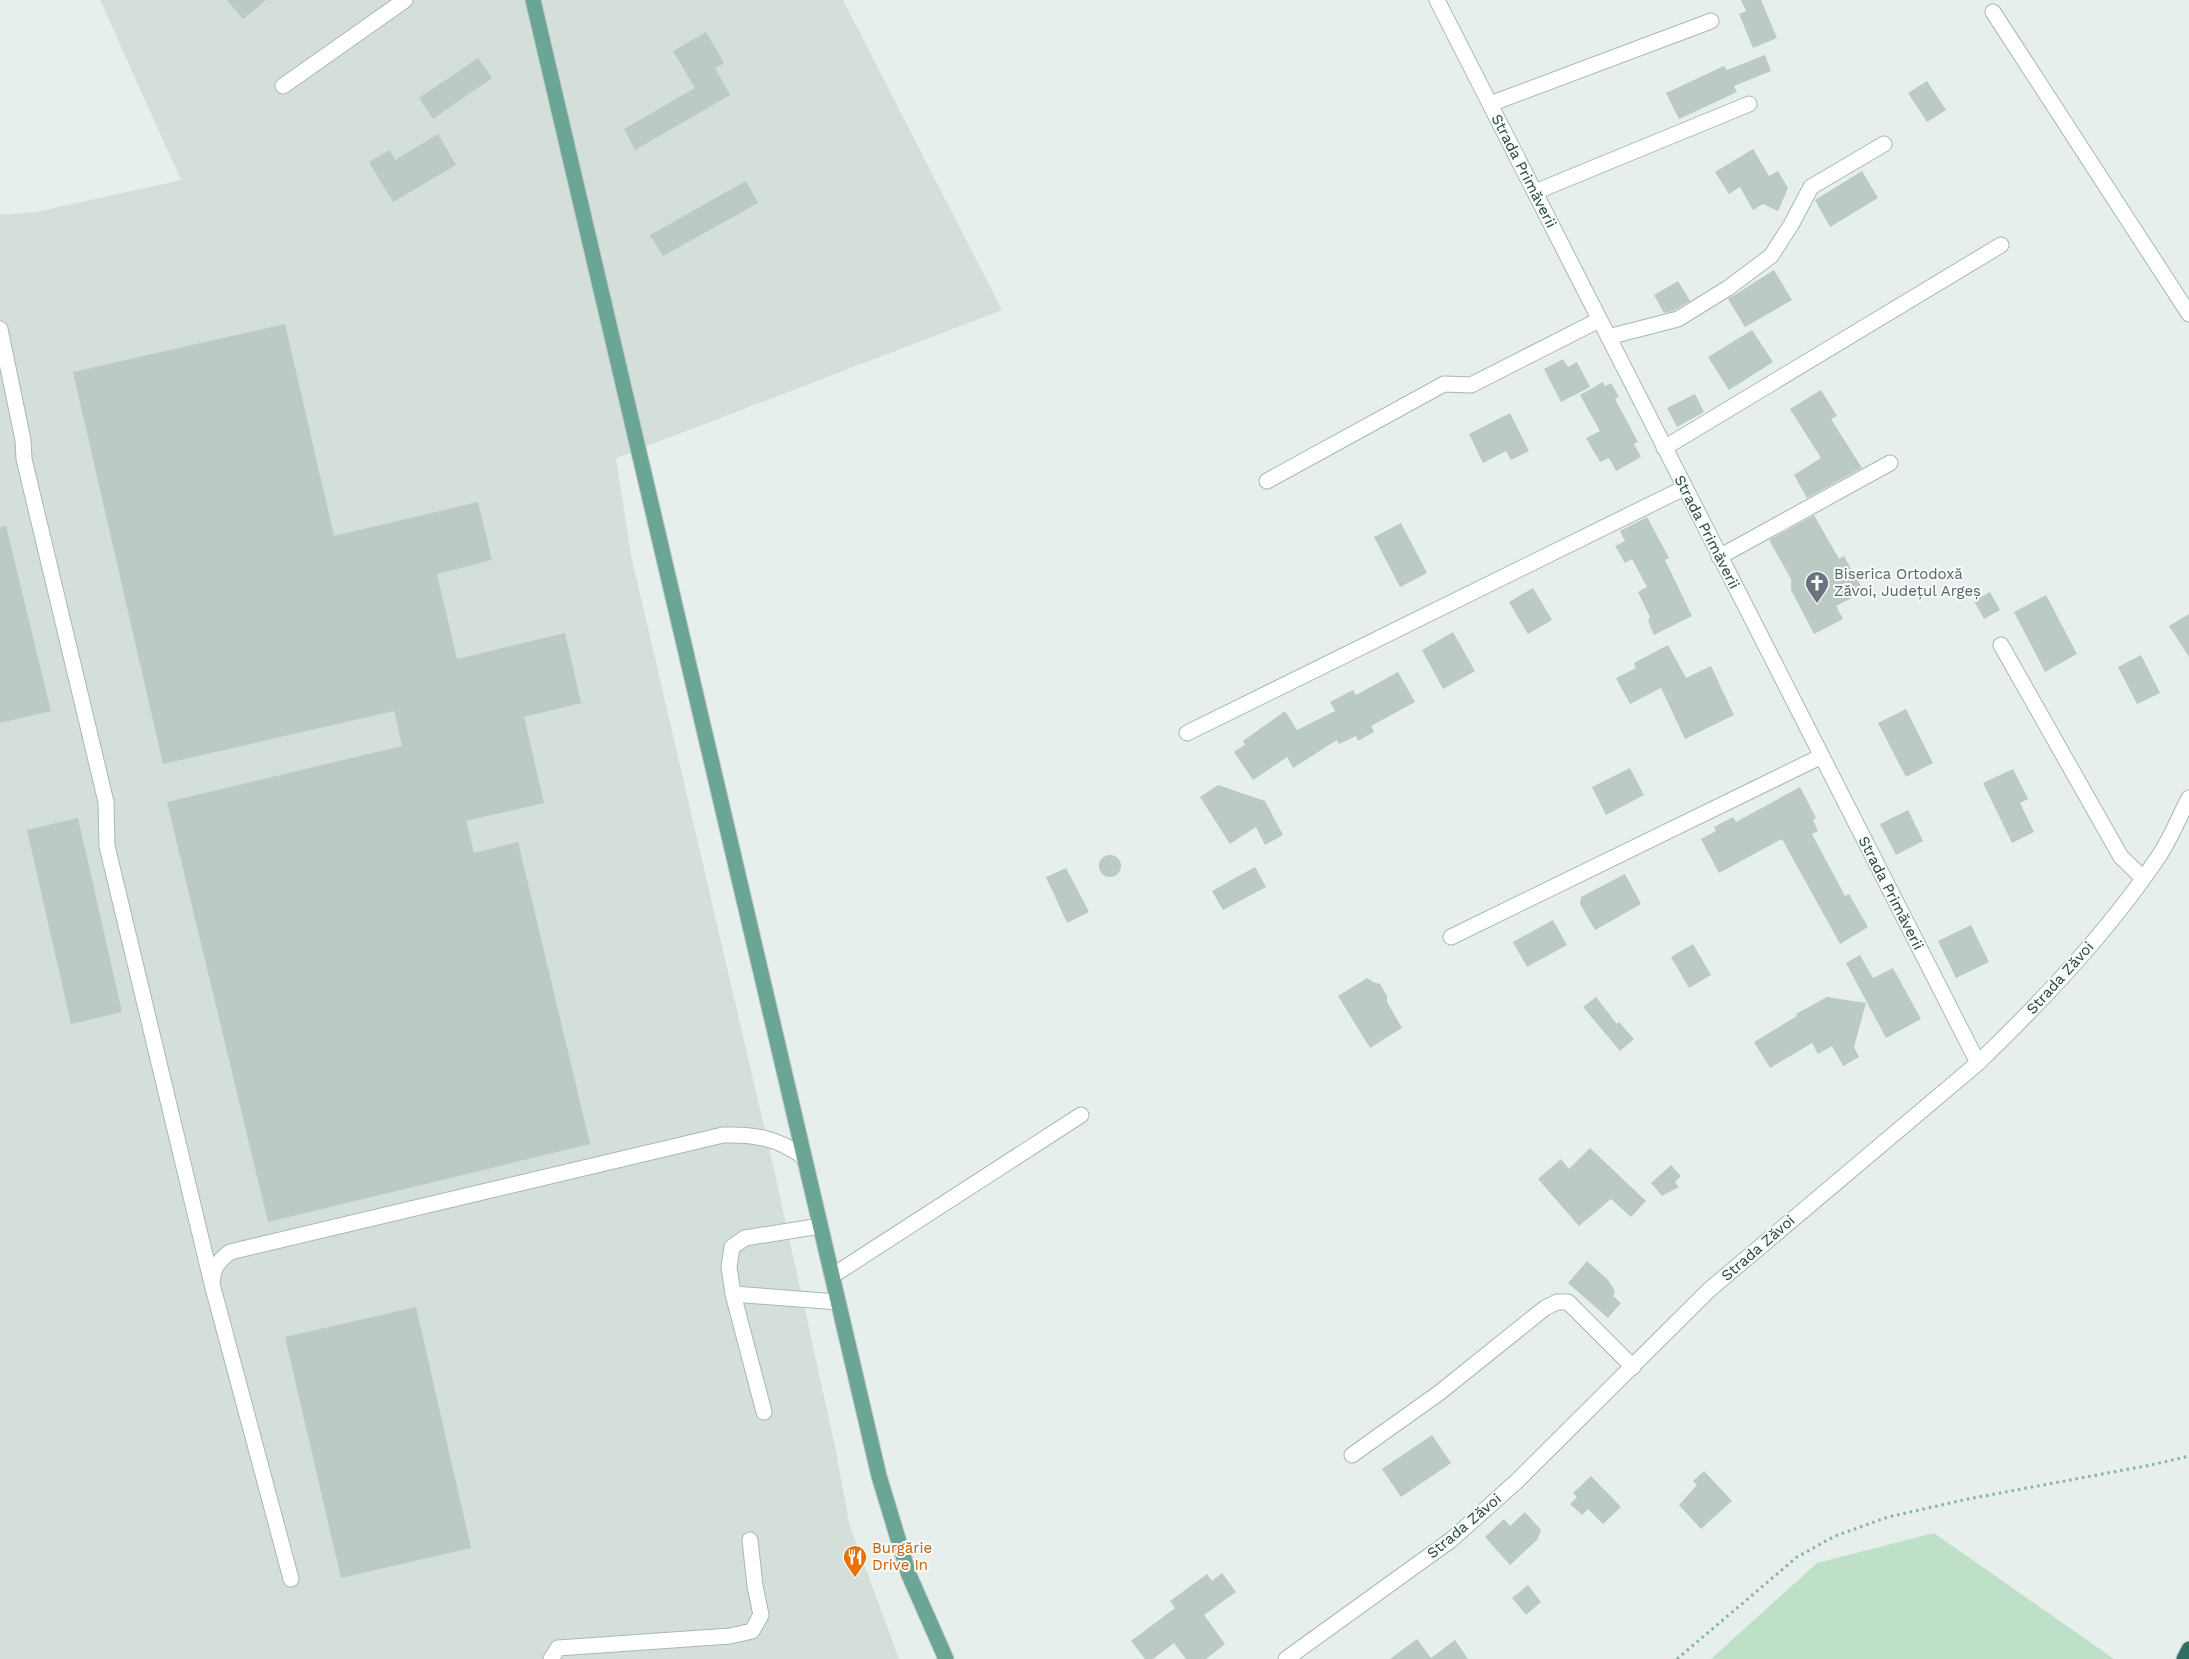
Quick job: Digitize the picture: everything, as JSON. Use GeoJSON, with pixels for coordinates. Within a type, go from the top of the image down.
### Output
{"type":"FeatureCollection","features":[{"type":"Feature","properties":{"kind":"highway"},"geometry":{"type":"LineString","coordinates":[[2184,1659],[2189,1649]]}},
{"type":"Feature","properties":{"kind":"main road"},"geometry":{"type":"LineString","coordinates":[[533,0],[879,1476],[909,1575],[946,1659]]}},
{"type":"Feature","properties":{"kind":"street"},"geometry":{"type":"LineString","coordinates":[[283,86],[404,0]]}},
{"type":"Feature","properties":{"kind":"street","name":"Strada Primăverii"},"geometry":{"type":"LineString","coordinates":[[1437,0],[1978,1063]]}},
{"type":"Feature","properties":{"kind":"street"},"geometry":{"type":"LineString","coordinates":[[1993,12],[2189,314]]}},
{"type":"Feature","properties":{"kind":"street"},"geometry":{"type":"LineString","coordinates":[[1490,104],[1710,21]]}},
{"type":"Feature","properties":{"kind":"street"},"geometry":{"type":"LineString","coordinates":[[1535,192],[1749,104]]}},
{"type":"Feature","properties":{"kind":"street"},"geometry":{"type":"LineString","coordinates":[[1608,337],[1678,319],[1728,288],[1771,256],[1792,225],[1811,187],[1884,144]]}},
{"type":"Feature","properties":{"kind":"street"},"geometry":{"type":"LineString","coordinates":[[1664,448],[2001,245]]}},
{"type":"Feature","properties":{"kind":"street"},"geometry":{"type":"LineString","coordinates":[[1267,481],[1444,384],[1470,385],[1599,320]]}},
{"type":"Feature","properties":{"kind":"street"},"geometry":{"type":"LineString","coordinates":[[0,329],[23,440],[24,459],[106,802],[107,846],[212,1284],[291,1578]]}},
{"type":"Feature","properties":{"kind":"street"},"geometry":{"type":"LineString","coordinates":[[1719,557],[1890,463]]}},
{"type":"Feature","properties":{"kind":"street"},"geometry":{"type":"LineString","coordinates":[[1187,734],[1684,488]]}},
{"type":"Feature","properties":{"kind":"street"},"geometry":{"type":"LineString","coordinates":[[2001,645],[2121,857],[2143,878]]}},
{"type":"Feature","properties":{"kind":"street"},"geometry":{"type":"LineString","coordinates":[[1451,937],[1822,756]]}},
{"type":"Feature","properties":{"kind":"street","name":"Strada Zăvoi"},"geometry":{"type":"LineString","coordinates":[[1286,1659],[1451,1540],[1517,1481],[1633,1368],[1709,1290],[1978,1063],[2061,978],[2118,911],[2160,855],[2189,798]]}},
{"type":"Feature","properties":{"kind":"street"},"geometry":{"type":"LineString","coordinates":[[832,1276],[1080,1115]]}},
{"type":"Feature","properties":{"kind":"street"},"geometry":{"type":"LineString","coordinates":[[200,1234],[220,1250],[230,1252],[723,1136],[747,1135],[768,1139],[787,1145],[804,1156]]}},
{"type":"Feature","properties":{"kind":"street"},"geometry":{"type":"LineString","coordinates":[[764,1412],[733,1294],[729,1267],[732,1248],[745,1238],[820,1226]]}},
{"type":"Feature","properties":{"kind":"street"},"geometry":{"type":"LineString","coordinates":[[212,1284],[213,1269],[230,1252]]}},
{"type":"Feature","properties":{"kind":"street"},"geometry":{"type":"LineString","coordinates":[[733,1294],[838,1302]]}},
{"type":"Feature","properties":{"kind":"street"},"geometry":{"type":"LineString","coordinates":[[1352,1455],[1439,1393],[1545,1308],[1557,1302],[1568,1302],[1633,1368]]}},
{"type":"Feature","properties":{"kind":"street"},"geometry":{"type":"LineString","coordinates":[[550,1659],[558,1648],[730,1636],[752,1631],[761,1615],[755,1586],[750,1540]]}},
{"type":"Feature","properties":{"kind":"path"},"geometry":{"type":"LineString","coordinates":[[1677,1659],[1797,1557],[1835,1536],[1888,1517],[1968,1499],[2156,1464],[2189,1456]]}},
{"type":"Feature","properties":{"kind":"shaded area"},"geometry":{"type":"Polygon","coordinates":[[[100,0],[843,0],[1002,310],[616,458],[631,555],[773,1165],[836,1451],[849,1523],[899,1659],[0,1659],[0,215],[36,212],[181,180],[100,0]]]}},
{"type":"Feature","properties":{"kind":"green space"},"geometry":{"type":"Polygon","coordinates":[[[1934,1533],[2114,1659],[1711,1659],[1817,1563],[1934,1533]]]}},
{"type":"Feature","properties":{"kind":"building"},"geometry":{"type":"Polygon","coordinates":[[[227,0],[266,0],[243,19],[227,0]]]}},
{"type":"Feature","properties":{"kind":"building"},"geometry":{"type":"Polygon","coordinates":[[[1741,0],[1761,0],[1777,38],[1753,48],[1739,14],[1746,11],[1741,0]]]}},
{"type":"Feature","properties":{"kind":"building"},"geometry":{"type":"Polygon","coordinates":[[[706,32],[724,63],[715,68],[730,95],[635,150],[624,129],[695,88],[673,51],[706,32]]]}},
{"type":"Feature","properties":{"kind":"building"},"geometry":{"type":"Polygon","coordinates":[[[1765,55],[1771,71],[1734,86],[1737,92],[1679,119],[1666,93],[1724,66],[1727,70],[1765,55]]]}},
{"type":"Feature","properties":{"kind":"building"},"geometry":{"type":"Polygon","coordinates":[[[478,58],[492,78],[433,119],[419,98],[478,58]]]}},
{"type":"Feature","properties":{"kind":"building"},"geometry":{"type":"Polygon","coordinates":[[[1927,81],[1946,110],[1927,122],[1908,93],[1927,81]]]}},
{"type":"Feature","properties":{"kind":"building"},"geometry":{"type":"Polygon","coordinates":[[[438,134],[456,165],[393,202],[369,162],[390,150],[395,160],[438,134]]]}},
{"type":"Feature","properties":{"kind":"building"},"geometry":{"type":"Polygon","coordinates":[[[1753,149],[1769,176],[1778,171],[1788,188],[1778,211],[1763,204],[1753,210],[1740,187],[1729,194],[1715,172],[1753,149]]]}},
{"type":"Feature","properties":{"kind":"building"},"geometry":{"type":"Polygon","coordinates":[[[1862,171],[1878,198],[1830,227],[1815,200],[1862,171]]]}},
{"type":"Feature","properties":{"kind":"building"},"geometry":{"type":"Polygon","coordinates":[[[746,181],[758,203],[663,256],[650,235],[746,181]]]}},
{"type":"Feature","properties":{"kind":"building"},"geometry":{"type":"Polygon","coordinates":[[[1774,270],[1792,300],[1745,327],[1728,299],[1774,270]]]}},
{"type":"Feature","properties":{"kind":"building"},"geometry":{"type":"Polygon","coordinates":[[[1678,281],[1690,301],[1673,311],[1664,313],[1654,295],[1678,281]]]}},
{"type":"Feature","properties":{"kind":"building"},"geometry":{"type":"Polygon","coordinates":[[[285,324],[334,536],[478,502],[492,560],[437,574],[457,659],[565,633],[581,703],[524,717],[544,803],[466,821],[474,853],[518,842],[590,1144],[268,1222],[167,802],[402,746],[394,711],[163,764],[73,372],[285,324]]]}},
{"type":"Feature","properties":{"kind":"building"},"geometry":{"type":"Polygon","coordinates":[[[1752,330],[1773,362],[1729,390],[1708,357],[1752,330]]]}},
{"type":"Feature","properties":{"kind":"building"},"geometry":{"type":"Polygon","coordinates":[[[1563,359],[1568,367],[1577,362],[1590,387],[1561,402],[1544,369],[1563,359]]]}},
{"type":"Feature","properties":{"kind":"building"},"geometry":{"type":"Polygon","coordinates":[[[1603,382],[1605,386],[1611,383],[1619,397],[1615,399],[1638,442],[1634,444],[1641,457],[1616,471],[1609,458],[1600,462],[1586,438],[1600,431],[1580,395],[1603,382]]]}},
{"type":"Feature","properties":{"kind":"building"},"geometry":{"type":"Polygon","coordinates":[[[1821,390],[1837,416],[1831,419],[1862,468],[1807,498],[1794,475],[1821,458],[1790,409],[1821,390]]]}},
{"type":"Feature","properties":{"kind":"building"},"geometry":{"type":"Polygon","coordinates":[[[1695,394],[1704,412],[1677,427],[1667,408],[1695,394]]]}},
{"type":"Feature","properties":{"kind":"building"},"geometry":{"type":"Polygon","coordinates":[[[1510,413],[1529,451],[1511,460],[1506,451],[1483,463],[1469,434],[1510,413]]]}},
{"type":"Feature","properties":{"kind":"building"},"geometry":{"type":"Polygon","coordinates":[[[1814,515],[1839,559],[1844,556],[1864,592],[1836,606],[1843,619],[1814,634],[1791,590],[1791,579],[1769,540],[1814,515]]]}},
{"type":"Feature","properties":{"kind":"building"},"geometry":{"type":"Polygon","coordinates":[[[1647,517],[1669,558],[1665,560],[1692,616],[1654,635],[1648,621],[1650,617],[1638,592],[1647,587],[1632,559],[1625,563],[1615,546],[1625,541],[1620,531],[1647,517]]]}},
{"type":"Feature","properties":{"kind":"building"},"geometry":{"type":"Polygon","coordinates":[[[1401,523],[1427,573],[1400,587],[1374,537],[1401,523]]]}},
{"type":"Feature","properties":{"kind":"building"},"geometry":{"type":"Polygon","coordinates":[[[6,526],[51,711],[0,723],[0,527],[6,526]]]}},
{"type":"Feature","properties":{"kind":"building"},"geometry":{"type":"Polygon","coordinates":[[[1533,588],[1552,620],[1528,634],[1509,602],[1533,588]]]}},
{"type":"Feature","properties":{"kind":"building"},"geometry":{"type":"Polygon","coordinates":[[[1990,592],[2000,610],[1984,619],[1974,601],[1990,592]]]}},
{"type":"Feature","properties":{"kind":"building"},"geometry":{"type":"Polygon","coordinates":[[[2046,595],[2077,654],[2045,672],[2014,612],[2046,595]]]}},
{"type":"Feature","properties":{"kind":"building"},"geometry":{"type":"Polygon","coordinates":[[[2189,614],[2189,657],[2169,626],[2189,614]]]}},
{"type":"Feature","properties":{"kind":"building"},"geometry":{"type":"Polygon","coordinates":[[[1453,632],[1475,671],[1443,689],[1422,650],[1453,632]]]}},
{"type":"Feature","properties":{"kind":"building"},"geometry":{"type":"Polygon","coordinates":[[[1668,645],[1686,678],[1711,666],[1734,715],[1685,739],[1661,688],[1630,704],[1616,678],[1636,668],[1634,663],[1668,645]]]}},
{"type":"Feature","properties":{"kind":"building"},"geometry":{"type":"Polygon","coordinates":[[[2141,655],[2160,693],[2137,704],[2118,667],[2141,655]]]}},
{"type":"Feature","properties":{"kind":"building"},"geometry":{"type":"Polygon","coordinates":[[[1398,672],[1415,702],[1371,726],[1374,732],[1358,741],[1356,736],[1339,744],[1337,740],[1293,768],[1287,757],[1253,780],[1234,752],[1245,745],[1243,741],[1285,711],[1297,730],[1335,711],[1330,702],[1353,690],[1356,695],[1398,672]]]}},
{"type":"Feature","properties":{"kind":"building"},"geometry":{"type":"Polygon","coordinates":[[[1906,709],[1933,763],[1906,777],[1878,723],[1906,709]]]}},
{"type":"Feature","properties":{"kind":"building"},"geometry":{"type":"Polygon","coordinates":[[[1630,768],[1644,795],[1606,815],[1592,787],[1630,768]]]}},
{"type":"Feature","properties":{"kind":"building"},"geometry":{"type":"Polygon","coordinates":[[[2013,769],[2028,799],[2020,803],[2034,832],[2012,843],[1983,783],[2013,769]]]}},
{"type":"Feature","properties":{"kind":"building"},"geometry":{"type":"Polygon","coordinates":[[[1218,785],[1265,801],[1283,835],[1265,845],[1256,827],[1230,844],[1200,797],[1218,785]]]}},
{"type":"Feature","properties":{"kind":"building"},"geometry":{"type":"Polygon","coordinates":[[[1800,787],[1816,818],[1813,820],[1818,831],[1812,834],[1845,896],[1849,894],[1868,927],[1840,944],[1782,839],[1719,873],[1701,839],[1716,831],[1714,827],[1733,817],[1736,822],[1800,787]]]}},
{"type":"Feature","properties":{"kind":"building"},"geometry":{"type":"Polygon","coordinates":[[[1908,810],[1923,841],[1896,855],[1880,824],[1908,810]]]}},
{"type":"Feature","properties":{"kind":"building"},"geometry":{"type":"Polygon","coordinates":[[[78,818],[122,1012],[71,1024],[27,830],[78,818]]]}},
{"type":"Feature","properties":{"kind":"building"},"geometry":{"type":"Polygon","coordinates":[[[1110,855],[1118,858],[1121,866],[1118,874],[1110,877],[1102,874],[1099,866],[1102,858],[1110,855]]]}},
{"type":"Feature","properties":{"kind":"building"},"geometry":{"type":"Polygon","coordinates":[[[1255,867],[1266,887],[1223,910],[1212,891],[1255,867]]]}},
{"type":"Feature","properties":{"kind":"building"},"geometry":{"type":"Polygon","coordinates":[[[1066,868],[1089,912],[1067,923],[1046,877],[1066,868]]]}},
{"type":"Feature","properties":{"kind":"building"},"geometry":{"type":"Polygon","coordinates":[[[1625,874],[1641,904],[1595,930],[1580,904],[1581,897],[1625,874]]]}},
{"type":"Feature","properties":{"kind":"building"},"geometry":{"type":"Polygon","coordinates":[[[1553,920],[1567,945],[1527,967],[1513,942],[1553,920]]]}},
{"type":"Feature","properties":{"kind":"building"},"geometry":{"type":"Polygon","coordinates":[[[1971,925],[1989,962],[1956,978],[1938,941],[1971,925]]]}},
{"type":"Feature","properties":{"kind":"building"},"geometry":{"type":"Polygon","coordinates":[[[1693,944],[1711,975],[1689,988],[1671,957],[1693,944]]]}},
{"type":"Feature","properties":{"kind":"building"},"geometry":{"type":"Polygon","coordinates":[[[1860,955],[1873,978],[1893,968],[1921,1019],[1886,1038],[1846,963],[1860,955]]]}},
{"type":"Feature","properties":{"kind":"building"},"geometry":{"type":"Polygon","coordinates":[[[1367,978],[1380,984],[1387,996],[1387,1002],[1402,1028],[1370,1048],[1338,996],[1367,978]]]}},
{"type":"Feature","properties":{"kind":"building"},"geometry":{"type":"Polygon","coordinates":[[[1596,997],[1617,1024],[1619,1022],[1634,1039],[1620,1051],[1583,1007],[1596,997]]]}},
{"type":"Feature","properties":{"kind":"building"},"geometry":{"type":"Polygon","coordinates":[[[1827,997],[1866,1003],[1854,1047],[1859,1057],[1843,1066],[1832,1046],[1818,1054],[1812,1043],[1770,1068],[1754,1042],[1797,1016],[1796,1014],[1827,997]]]}},
{"type":"Feature","properties":{"kind":"building"},"geometry":{"type":"Polygon","coordinates":[[[1590,1148],[1646,1201],[1631,1217],[1611,1199],[1579,1226],[1538,1179],[1561,1159],[1569,1169],[1590,1148]]]}},
{"type":"Feature","properties":{"kind":"building"},"geometry":{"type":"Polygon","coordinates":[[[1671,1165],[1681,1176],[1675,1182],[1679,1187],[1662,1196],[1651,1183],[1671,1165]]]}},
{"type":"Feature","properties":{"kind":"building"},"geometry":{"type":"Polygon","coordinates":[[[1587,1261],[1608,1280],[1615,1291],[1613,1296],[1621,1303],[1608,1318],[1568,1283],[1587,1261]]]}},
{"type":"Feature","properties":{"kind":"building"},"geometry":{"type":"Polygon","coordinates":[[[416,1307],[471,1548],[341,1578],[285,1337],[416,1307]]]}},
{"type":"Feature","properties":{"kind":"building"},"geometry":{"type":"Polygon","coordinates":[[[1432,1435],[1451,1463],[1401,1497],[1382,1469],[1432,1435]]]}},
{"type":"Feature","properties":{"kind":"building"},"geometry":{"type":"Polygon","coordinates":[[[1704,1471],[1732,1501],[1701,1529],[1679,1505],[1697,1485],[1693,1481],[1704,1471]]]}},
{"type":"Feature","properties":{"kind":"building"},"geometry":{"type":"Polygon","coordinates":[[[1591,1476],[1621,1507],[1603,1524],[1588,1509],[1582,1515],[1570,1504],[1577,1497],[1573,1493],[1591,1476]]]}},
{"type":"Feature","properties":{"kind":"building"},"geometry":{"type":"Polygon","coordinates":[[[1525,1512],[1541,1530],[1537,1540],[1510,1565],[1485,1537],[1504,1519],[1510,1526],[1525,1512]]]}},
{"type":"Feature","properties":{"kind":"building"},"geometry":{"type":"Polygon","coordinates":[[[1222,1573],[1236,1592],[1204,1615],[1225,1644],[1206,1659],[1186,1659],[1174,1643],[1153,1659],[1145,1659],[1131,1641],[1175,1608],[1170,1601],[1207,1574],[1212,1581],[1222,1573]]]}},
{"type":"Feature","properties":{"kind":"building"},"geometry":{"type":"Polygon","coordinates":[[[1528,1585],[1541,1602],[1526,1615],[1512,1598],[1528,1585]]]}},
{"type":"Feature","properties":{"kind":"building"},"geometry":{"type":"Polygon","coordinates":[[[1417,1639],[1431,1658],[1455,1640],[1468,1659],[1390,1659],[1417,1639]]]}},
{"type":"Feature","properties":{"kind":"place","name":"Biserica Ortodoxă Zăvoi, Județul Argeș"},"geometry":{"type":"Point","coordinates":[1817,604]}},
{"type":"Feature","properties":{"kind":"place","name":"Burgărie Drive In"},"geometry":{"type":"Point","coordinates":[855,1578]}}]}
